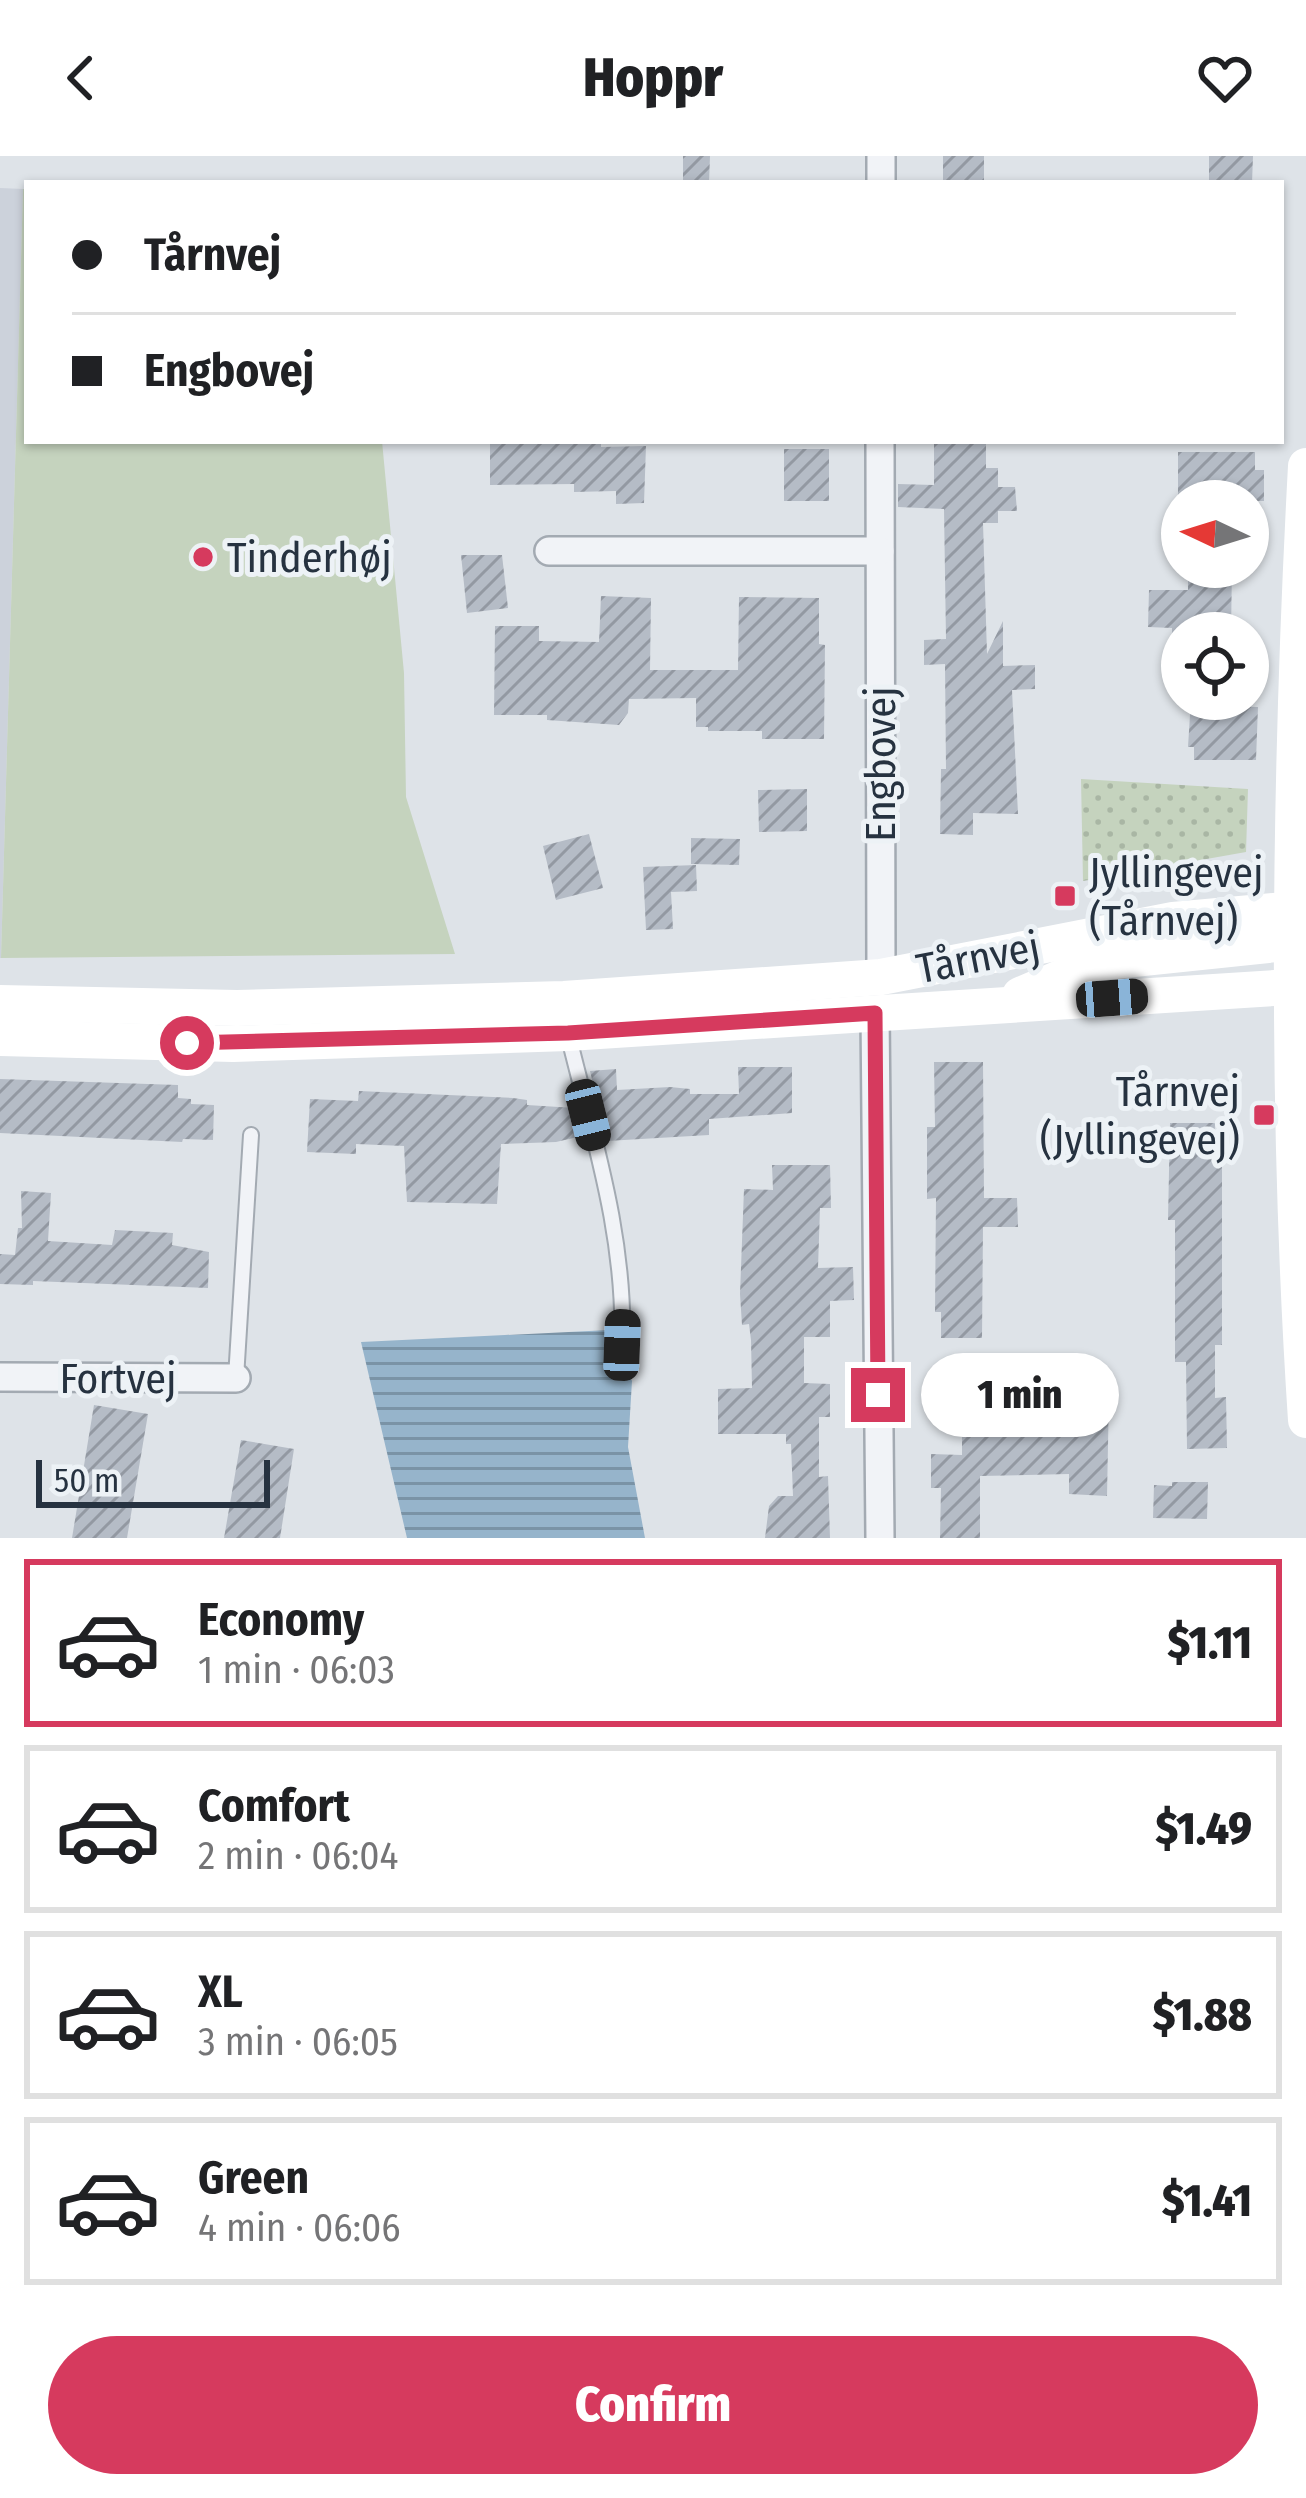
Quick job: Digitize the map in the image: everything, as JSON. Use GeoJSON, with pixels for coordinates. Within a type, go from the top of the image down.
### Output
{"type":"FeatureCollection","features":[{"type":"Feature","properties":{"kind":"street","name":"Engbovej"},"geometry":{"type":"LineString","coordinates":[[880,444],[880,1538]]}},
{"type":"Feature","properties":{"kind":"street"},"geometry":{"type":"LineString","coordinates":[[1306,466],[1298,614],[1298,1293],[1306,1420]]}},
{"type":"Feature","properties":{"kind":"street"},"geometry":{"type":"LineString","coordinates":[[549,551],[880,551]]}},
{"type":"Feature","properties":{"kind":"street","name":"Tårnvej"},"geometry":{"type":"LineString","coordinates":[[0,1038],[233,1044],[568,1033],[878,995],[1173,920],[1300,925]]}},
{"type":"Feature","properties":{"kind":"street"},"geometry":{"type":"LineString","coordinates":[[995,1006],[1095,963],[1300,925]]}},
{"type":"Feature","properties":{"kind":"street","name":"Tårnvej"},"geometry":{"type":"LineString","coordinates":[[0,1003],[284,1007],[878,995],[995,1006],[1299,986]]}},
{"type":"Feature","properties":{"kind":"street","name":"Fortvej"},"geometry":{"type":"LineString","coordinates":[[0,1377],[236,1378]]}},
{"type":"Feature","properties":{"kind":"lane"},"geometry":{"type":"LineString","coordinates":[[568,1033],[618,1238],[624,1297],[622,1345]]}},
{"type":"Feature","properties":{"kind":"lane"},"geometry":{"type":"LineString","coordinates":[[236,1378],[251,1136]]}},
{"type":"Feature","properties":{"kind":"shaded area"},"geometry":{"type":"Polygon","coordinates":[[[0,188],[23,189],[1,958],[0,958],[0,188]]]}},
{"type":"Feature","properties":{"kind":"green space","name":"Tinderhøj"},"geometry":{"type":"Polygon","coordinates":[[[24,189],[24,444],[382,444],[404,673],[406,797],[455,954],[1,958],[24,189]]]}},
{"type":"Feature","properties":{"kind":"green space"},"geometry":{"type":"Polygon","coordinates":[[[1081,779],[1248,789],[1246,852],[1083,881],[1081,779]]]}},
{"type":"Feature","properties":{"kind":"water"},"geometry":{"type":"Polygon","coordinates":[[[609,1330],[632,1381],[628,1447],[645,1538],[407,1538],[361,1342],[609,1330]]]}},
{"type":"Feature","properties":{"kind":"building"},"geometry":{"type":"Polygon","coordinates":[[[683,156],[710,156],[709,180],[683,180],[683,156]]]}},
{"type":"Feature","properties":{"kind":"building"},"geometry":{"type":"Polygon","coordinates":[[[943,156],[984,156],[984,180],[943,180],[943,156]]]}},
{"type":"Feature","properties":{"kind":"building"},"geometry":{"type":"Polygon","coordinates":[[[1209,156],[1253,156],[1252,180],[1209,180],[1209,156]]]}},
{"type":"Feature","properties":{"kind":"building"},"geometry":{"type":"Polygon","coordinates":[[[490,444],[646,446],[644,503],[616,504],[616,491],[574,492],[574,484],[490,485],[490,444]]]}},
{"type":"Feature","properties":{"kind":"building"},"geometry":{"type":"Polygon","coordinates":[[[934,444],[986,444],[986,468],[998,468],[998,487],[1015,487],[1017,511],[998,511],[998,523],[983,523],[987,654],[1003,621],[1003,666],[1035,665],[1035,689],[1012,690],[1018,814],[973,813],[973,835],[940,834],[941,769],[946,769],[945,664],[924,665],[924,640],[946,639],[944,509],[898,507],[898,484],[934,485],[934,444]]]}},
{"type":"Feature","properties":{"kind":"building"},"geometry":{"type":"Polygon","coordinates":[[[784,449],[829,449],[829,501],[784,501],[784,449]]]}},
{"type":"Feature","properties":{"kind":"building"},"geometry":{"type":"Polygon","coordinates":[[[1178,452],[1255,452],[1255,470],[1264,470],[1264,480],[1178,480],[1178,452]]]}},
{"type":"Feature","properties":{"kind":"building"},"geometry":{"type":"Polygon","coordinates":[[[461,555],[502,555],[508,608],[467,613],[461,555]]]}},
{"type":"Feature","properties":{"kind":"building"},"geometry":{"type":"Polygon","coordinates":[[[1232,588],[1231,612],[1161,612],[1161,628],[1148,627],[1149,590],[1232,588]]]}},
{"type":"Feature","properties":{"kind":"building"},"geometry":{"type":"Polygon","coordinates":[[[601,596],[651,598],[650,670],[738,670],[739,597],[819,598],[819,644],[825,645],[824,739],[762,739],[762,731],[708,731],[708,727],[696,727],[696,698],[629,699],[628,713],[619,725],[547,720],[547,715],[494,715],[495,626],[539,626],[539,641],[599,642],[601,596]]]}},
{"type":"Feature","properties":{"kind":"building"},"geometry":{"type":"Polygon","coordinates":[[[1190,720],[1258,720],[1256,760],[1194,760],[1194,747],[1188,747],[1190,720]]]}},
{"type":"Feature","properties":{"kind":"building"},"geometry":{"type":"Polygon","coordinates":[[[807,789],[807,831],[759,832],[758,790],[807,789]]]}},
{"type":"Feature","properties":{"kind":"building"},"geometry":{"type":"Polygon","coordinates":[[[589,834],[603,888],[556,900],[543,846],[589,834]]]}},
{"type":"Feature","properties":{"kind":"building"},"geometry":{"type":"Polygon","coordinates":[[[691,838],[740,839],[739,865],[691,864],[691,838]]]}},
{"type":"Feature","properties":{"kind":"building"},"geometry":{"type":"Polygon","coordinates":[[[696,865],[697,891],[671,892],[673,929],[646,930],[643,867],[696,865]]]}},
{"type":"Feature","properties":{"kind":"building"},"geometry":{"type":"Polygon","coordinates":[[[934,1062],[983,1062],[984,1198],[1017,1198],[1018,1227],[983,1227],[982,1338],[941,1338],[941,1312],[935,1312],[936,1198],[927,1199],[927,1127],[935,1127],[934,1062]]]}},
{"type":"Feature","properties":{"kind":"building"},"geometry":{"type":"Polygon","coordinates":[[[738,1067],[792,1067],[792,1113],[709,1119],[709,1135],[607,1141],[590,1071],[616,1069],[617,1090],[670,1087],[690,1089],[690,1094],[739,1094],[738,1067]]]}},
{"type":"Feature","properties":{"kind":"building"},"geometry":{"type":"Polygon","coordinates":[[[0,1079],[178,1085],[178,1098],[214,1105],[213,1140],[0,1133],[0,1079]]]}},
{"type":"Feature","properties":{"kind":"building"},"geometry":{"type":"Polygon","coordinates":[[[359,1091],[513,1098],[527,1100],[527,1105],[575,1108],[582,1136],[501,1144],[497,1204],[407,1202],[404,1146],[356,1144],[356,1154],[307,1152],[310,1099],[358,1101],[359,1091]]]}},
{"type":"Feature","properties":{"kind":"building"},"geometry":{"type":"Polygon","coordinates":[[[1170,1123],[1215,1123],[1214,1162],[1222,1162],[1222,1345],[1215,1345],[1215,1398],[1226,1397],[1227,1448],[1187,1449],[1186,1362],[1175,1362],[1175,1220],[1168,1220],[1170,1123]]]}},
{"type":"Feature","properties":{"kind":"building"},"geometry":{"type":"Polygon","coordinates":[[[772,1165],[830,1165],[831,1208],[820,1208],[818,1268],[853,1267],[854,1300],[830,1301],[830,1337],[804,1337],[804,1383],[830,1384],[830,1417],[819,1417],[819,1477],[828,1476],[830,1538],[765,1538],[769,1506],[778,1496],[793,1496],[791,1444],[786,1444],[786,1434],[718,1434],[718,1389],[752,1388],[749,1324],[742,1325],[740,1294],[744,1189],[773,1190],[772,1165]]]}},
{"type":"Feature","properties":{"kind":"building"},"geometry":{"type":"Polygon","coordinates":[[[21,1191],[51,1193],[48,1241],[112,1245],[115,1230],[173,1233],[172,1245],[209,1252],[208,1288],[33,1281],[33,1285],[0,1284],[0,1254],[15,1255],[18,1228],[22,1228],[21,1191]]]}},
{"type":"Feature","properties":{"kind":"building"},"geometry":{"type":"Polygon","coordinates":[[[962,1385],[1109,1394],[1107,1496],[1069,1494],[1069,1474],[980,1476],[980,1538],[940,1538],[941,1488],[931,1488],[931,1454],[962,1455],[962,1385]]]}},
{"type":"Feature","properties":{"kind":"building"},"geometry":{"type":"Polygon","coordinates":[[[94,1405],[148,1414],[127,1538],[72,1538],[94,1405]]]}},
{"type":"Feature","properties":{"kind":"building"},"geometry":{"type":"Polygon","coordinates":[[[241,1440],[294,1449],[280,1538],[224,1538],[241,1440]]]}},
{"type":"Feature","properties":{"kind":"building"},"geometry":{"type":"Polygon","coordinates":[[[1172,1482],[1208,1482],[1207,1519],[1153,1518],[1154,1485],[1172,1486],[1172,1482]]]}},
{"type":"Feature","properties":{"kind":"place","name":"Tinderhøj"},"geometry":{"type":"Point","coordinates":[203,557]}},
{"type":"Feature","properties":{"kind":"place","name":"Jyllingevej (Tårnvej)"},"geometry":{"type":"Point","coordinates":[1065,896]}},
{"type":"Feature","properties":{"kind":"place","name":"Tårnvej (Jyllingevej)"},"geometry":{"type":"Point","coordinates":[1264,1115]}},
{"type":"Feature","properties":{"kind":"route"},"geometry":{"type":"LineString","coordinates":[[187,1043],[568,1033],[875,1013],[878,1395]]}}]}
